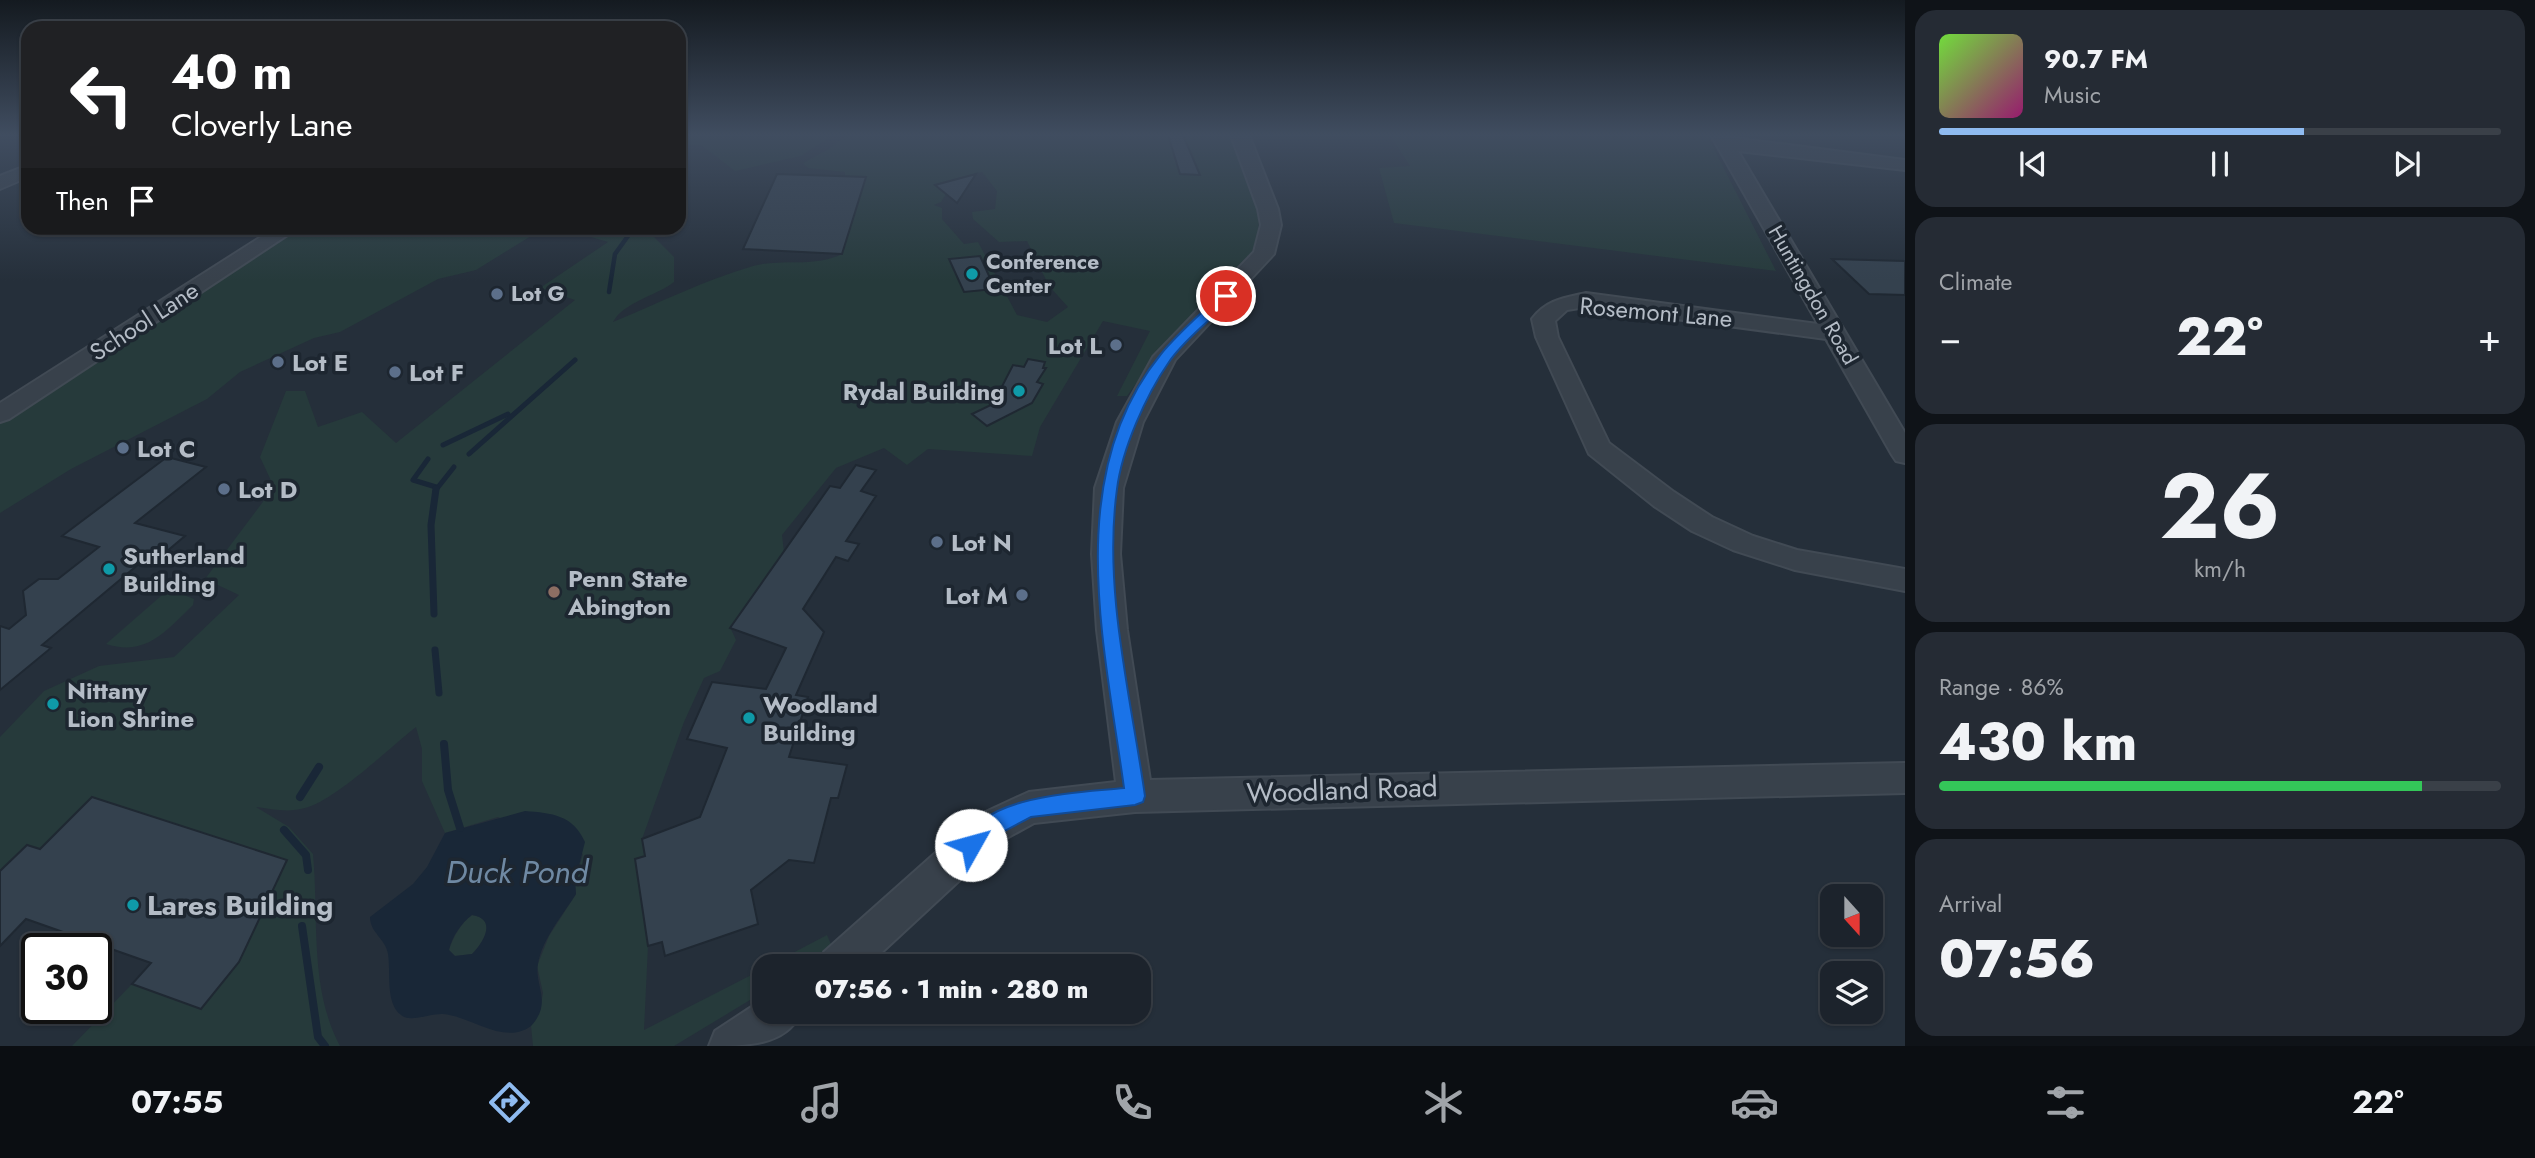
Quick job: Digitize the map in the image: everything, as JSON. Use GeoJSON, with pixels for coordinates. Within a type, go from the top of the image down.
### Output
{"type":"FeatureCollection","features":[{"type":"Feature","properties":{"kind":"street"},"geometry":{"type":"LineString","coordinates":[[1135,796],[1112,629],[1106,554],[1109,488],[1130,422],[1166,357],[1264,254],[1271,225],[1258,184]]}},
{"type":"Feature","properties":{"kind":"street","name":"Huntingdon Road"},"geometry":{"type":"LineString","coordinates":[[1749,184],[1905,455]]}},
{"type":"Feature","properties":{"kind":"street","name":"School Lane"},"geometry":{"type":"LineString","coordinates":[[0,414],[277,235]]}},
{"type":"Feature","properties":{"kind":"street","name":"Rosemont Lane"},"geometry":{"type":"LineString","coordinates":[[1835,333],[1586,300],[1560,305],[1543,319],[1547,337],[1598,448],[1633,477],[1702,524],[1743,543],[1795,560],[1905,580]]}},
{"type":"Feature","properties":{"kind":"street","name":"Woodland Road"},"geometry":{"type":"LineString","coordinates":[[851,954],[990,828],[1029,808],[1135,796],[1543,784],[1905,778]]}},
{"type":"Feature","properties":{"kind":"street"},"geometry":{"type":"LineString","coordinates":[[730,1046],[762,1024]]}},
{"type":"Feature","properties":{"kind":"green space"},"geometry":{"type":"Polygon","coordinates":[[[845,184],[937,184],[946,194],[941,202],[934,205],[942,208],[942,219],[964,244],[978,242],[1017,315],[1047,322],[1068,307],[1049,286],[1027,241],[999,242],[973,219],[972,212],[995,209],[997,191],[991,184],[1252,184],[1259,215],[1254,248],[1245,266],[1157,355],[1127,396],[1117,396],[1150,331],[1103,321],[1040,427],[1032,456],[928,449],[907,465],[884,448],[836,468],[782,535],[784,552],[730,627],[736,640],[720,671],[704,678],[684,722],[642,839],[645,856],[635,860],[648,946],[644,1030],[752,975],[752,999],[674,1046],[533,1046],[531,1026],[540,1010],[543,993],[537,966],[549,936],[576,894],[575,881],[583,854],[498,817],[445,833],[422,781],[422,749],[416,727],[347,784],[318,803],[292,810],[256,807],[289,827],[313,854],[319,977],[330,1024],[340,1046],[72,1046],[93,1024],[112,1024],[112,1005],[132,984],[201,1009],[239,962],[92,798],[40,849],[27,845],[0,871],[0,737],[44,691],[99,666],[174,657],[239,595],[205,579],[274,487],[260,457],[286,391],[305,391],[318,427],[362,412],[396,443],[575,300],[540,288],[608,242],[584,235],[652,235],[674,257],[674,282],[632,304],[613,322],[753,266],[831,258],[842,254],[845,184]]]}},
{"type":"Feature","properties":{"kind":"green space"},"geometry":{"type":"Polygon","coordinates":[[[1383,184],[1732,184],[1776,271],[1394,223],[1383,184]]]}},
{"type":"Feature","properties":{"kind":"green space"},"geometry":{"type":"Polygon","coordinates":[[[287,235],[533,235],[476,270],[438,279],[340,332],[314,338],[240,372],[207,399],[71,469],[0,513],[0,421],[287,235]]]}},
{"type":"Feature","properties":{"kind":"green space"},"geometry":{"type":"Polygon","coordinates":[[[169,589],[194,599],[193,605],[164,632],[133,647],[106,644],[169,589]]]}},
{"type":"Feature","properties":{"kind":"green space"},"geometry":{"type":"Polygon","coordinates":[[[472,915],[485,921],[484,938],[472,954],[455,956],[449,950],[455,935],[472,915]]]}},
{"type":"Feature","properties":{"kind":"green space"},"geometry":{"type":"Polygon","coordinates":[[[827,935],[833,949],[825,954],[791,954],[827,935]]]}},
{"type":"Feature","properties":{"kind":"water","name":"Duck Pond"},"geometry":{"type":"Polygon","coordinates":[[[525,811],[561,817],[574,826],[585,842],[575,881],[576,894],[548,936],[540,955],[537,972],[541,1009],[531,1026],[521,1031],[499,1032],[443,1014],[405,1017],[396,1010],[393,1003],[387,949],[370,917],[413,884],[427,867],[445,833],[525,811]],[[472,915],[452,940],[449,950],[455,956],[472,954],[484,938],[486,926],[480,917],[472,915]]]}},
{"type":"Feature","properties":{"kind":"building"},"geometry":{"type":"Polygon","coordinates":[[[773,184],[864,184],[842,254],[743,249],[773,184]]]}},
{"type":"Feature","properties":{"kind":"building"},"geometry":{"type":"Polygon","coordinates":[[[939,184],[970,184],[957,203],[935,185],[939,184]]]}},
{"type":"Feature","properties":{"kind":"building","name":"Conference Center"},"geometry":{"type":"Polygon","coordinates":[[[980,256],[995,289],[964,292],[949,259],[980,256]]]}},
{"type":"Feature","properties":{"kind":"building"},"geometry":{"type":"Polygon","coordinates":[[[1832,259],[1905,261],[1905,295],[1869,294],[1832,259]]]}},
{"type":"Feature","properties":{"kind":"building","name":"Rydal Building"},"geometry":{"type":"Polygon","coordinates":[[[1028,359],[1045,362],[1043,368],[1046,368],[1037,382],[1043,384],[1032,403],[987,426],[972,414],[993,404],[1013,365],[1024,367],[1028,359]]]}},
{"type":"Feature","properties":{"kind":"building","name":"Sutherland Building"},"geometry":{"type":"Polygon","coordinates":[[[167,457],[206,467],[135,523],[185,536],[154,562],[145,559],[42,645],[51,648],[0,690],[0,626],[9,629],[26,615],[23,591],[39,579],[58,579],[99,547],[62,536],[167,457]]]}},
{"type":"Feature","properties":{"kind":"building","name":"Woodland Building"},"geometry":{"type":"Polygon","coordinates":[[[856,465],[876,470],[861,491],[876,496],[846,541],[859,544],[848,561],[836,557],[803,609],[824,632],[796,695],[808,697],[789,757],[847,765],[838,798],[831,798],[814,863],[789,860],[751,890],[758,924],[665,956],[662,942],[648,946],[635,859],[645,856],[642,839],[700,817],[727,748],[687,739],[712,682],[766,689],[786,648],[730,628],[830,486],[840,488],[856,465]]]}},
{"type":"Feature","properties":{"kind":"building","name":"Lares Building"},"geometry":{"type":"Polygon","coordinates":[[[92,797],[287,860],[239,962],[201,1009],[132,984],[151,963],[112,949],[112,933],[66,933],[26,919],[0,946],[0,871],[27,845],[40,849],[92,797]]]}},
{"type":"Feature","properties":{"kind":"waterway"},"geometry":{"type":"LineString","coordinates":[[609,292],[615,254],[627,235]]}},
{"type":"Feature","properties":{"kind":"waterway"},"geometry":{"type":"LineString","coordinates":[[469,454],[575,360]]}},
{"type":"Feature","properties":{"kind":"waterway"},"geometry":{"type":"LineString","coordinates":[[443,445],[508,414]]}},
{"type":"Feature","properties":{"kind":"waterway"},"geometry":{"type":"LineString","coordinates":[[428,459],[413,480],[436,487]]}},
{"type":"Feature","properties":{"kind":"waterway"},"geometry":{"type":"LineString","coordinates":[[436,490],[454,467]]}},
{"type":"Feature","properties":{"kind":"waterway"},"geometry":{"type":"LineString","coordinates":[[434,614],[431,525],[436,490]]}},
{"type":"Feature","properties":{"kind":"waterway"},"geometry":{"type":"LineString","coordinates":[[435,650],[439,693]]}},
{"type":"Feature","properties":{"kind":"waterway"},"geometry":{"type":"LineString","coordinates":[[444,744],[448,790],[460,828]]}},
{"type":"Feature","properties":{"kind":"waterway"},"geometry":{"type":"LineString","coordinates":[[300,797],[319,767]]}},
{"type":"Feature","properties":{"kind":"waterway"},"geometry":{"type":"LineString","coordinates":[[284,830],[306,855],[308,870]]}},
{"type":"Feature","properties":{"kind":"waterway"},"geometry":{"type":"LineString","coordinates":[[302,926],[318,1037],[325,1046]]}},
{"type":"Feature","properties":{"kind":"place","name":"Conference Center"},"geometry":{"type":"Point","coordinates":[972,274]}},
{"type":"Feature","properties":{"kind":"place","name":"Lot G"},"geometry":{"type":"Point","coordinates":[497,294]}},
{"type":"Feature","properties":{"kind":"place","name":"Lot L"},"geometry":{"type":"Point","coordinates":[1116,345]}},
{"type":"Feature","properties":{"kind":"place","name":"Lot E"},"geometry":{"type":"Point","coordinates":[278,362]}},
{"type":"Feature","properties":{"kind":"place","name":"Lot F"},"geometry":{"type":"Point","coordinates":[395,372]}},
{"type":"Feature","properties":{"kind":"place","name":"Rydal Building"},"geometry":{"type":"Point","coordinates":[1019,391]}},
{"type":"Feature","properties":{"kind":"place","name":"Lot C"},"geometry":{"type":"Point","coordinates":[123,448]}},
{"type":"Feature","properties":{"kind":"place","name":"Lot D"},"geometry":{"type":"Point","coordinates":[224,489]}},
{"type":"Feature","properties":{"kind":"place","name":"Lot N"},"geometry":{"type":"Point","coordinates":[937,542]}},
{"type":"Feature","properties":{"kind":"place","name":"Sutherland Building"},"geometry":{"type":"Point","coordinates":[109,569]}},
{"type":"Feature","properties":{"kind":"place","name":"Penn State Abington"},"geometry":{"type":"Point","coordinates":[554,592]}},
{"type":"Feature","properties":{"kind":"place","name":"Lot M"},"geometry":{"type":"Point","coordinates":[1022,595]}},
{"type":"Feature","properties":{"kind":"place","name":"Nittany Lion Shrine"},"geometry":{"type":"Point","coordinates":[53,704]}},
{"type":"Feature","properties":{"kind":"place","name":"Woodland Building"},"geometry":{"type":"Point","coordinates":[749,718]}},
{"type":"Feature","properties":{"kind":"place","name":"Lares Building"},"geometry":{"type":"Point","coordinates":[133,905]}},
{"type":"Feature","properties":{"kind":"route"},"geometry":{"type":"LineString","coordinates":[[971,845],[990,828],[1029,808],[1067,801],[1135,796],[1112,629],[1106,554],[1109,488],[1130,422],[1149,383],[1166,357],[1226,296]]}}]}
